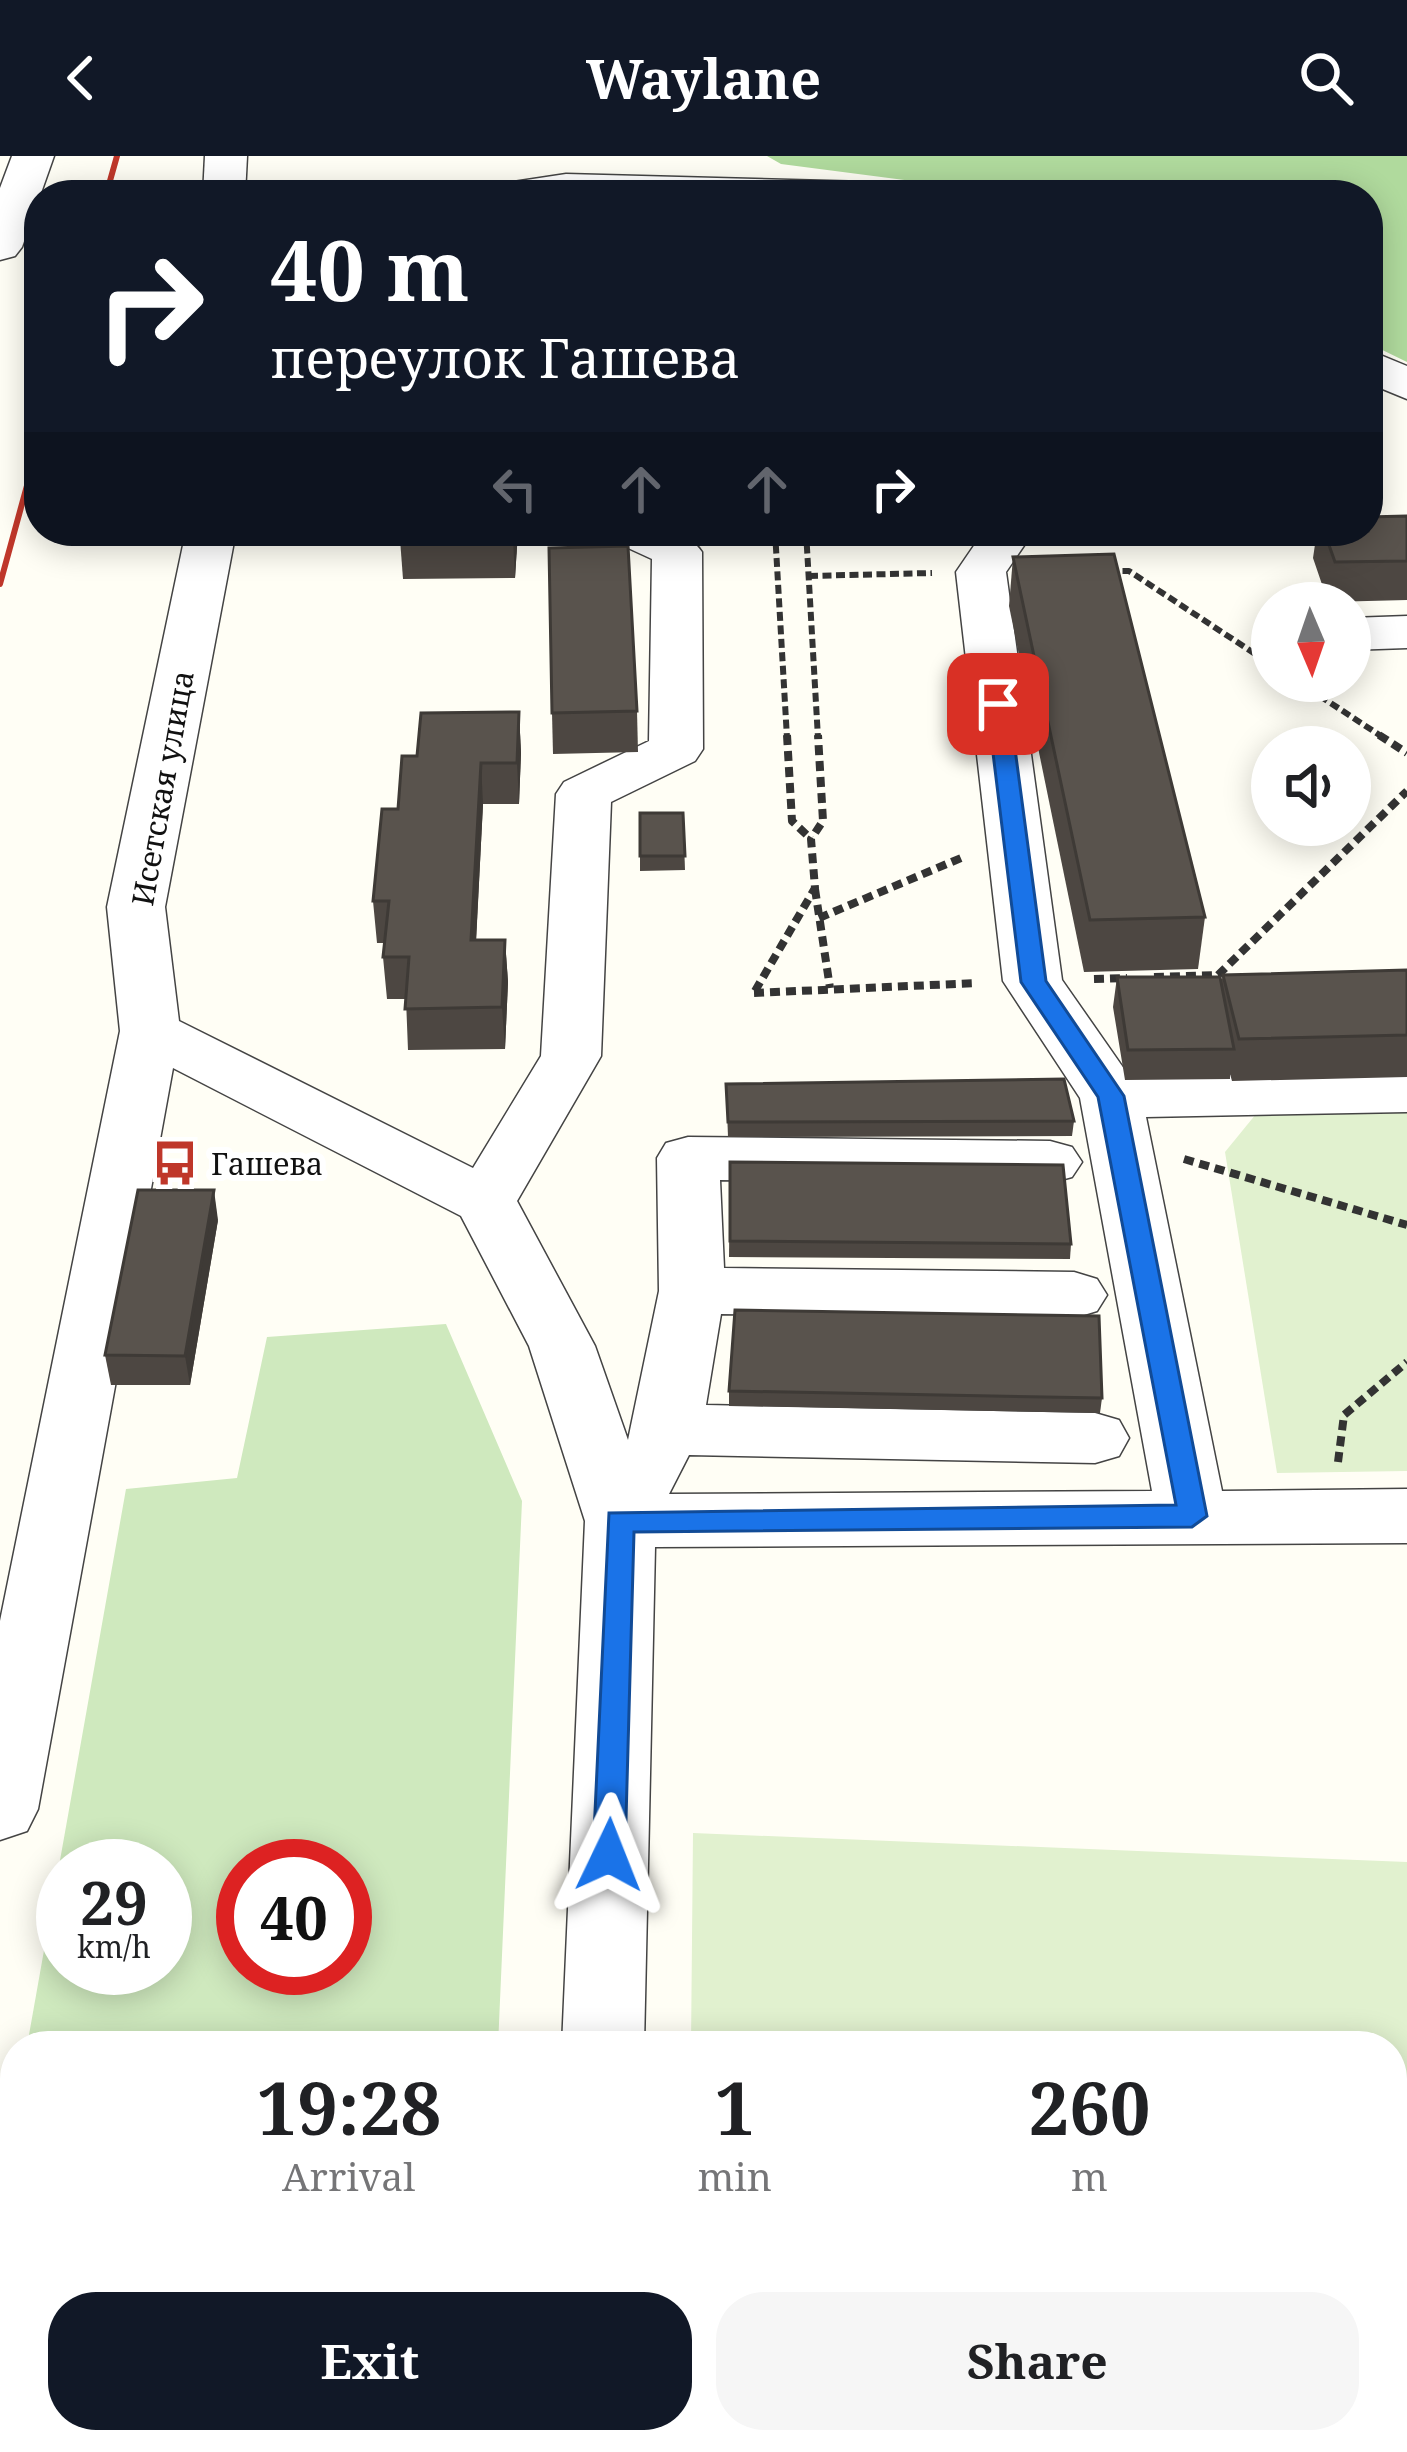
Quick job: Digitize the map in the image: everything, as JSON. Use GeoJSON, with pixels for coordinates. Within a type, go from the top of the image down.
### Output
{"type":"FeatureCollection","features":[{"type":"Feature","properties":{"kind":"street"},"geometry":{"type":"LineString","coordinates":[[0,247],[24,181]]}},
{"type":"Feature","properties":{"kind":"street","name":"Исетская улица"},"geometry":{"type":"LineString","coordinates":[[0,1810],[150,1030],[136,907],[208,546]]}},
{"type":"Feature","properties":{"kind":"street"},"geometry":{"type":"LineString","coordinates":[[485,1201],[571,1056],[584,794],[676,749],[677,552],[664,546]]}},
{"type":"Feature","properties":{"kind":"street"},"geometry":{"type":"LineString","coordinates":[[995,551],[1015,835],[1034,982],[1114,1118],[1192,1516]]}},
{"type":"Feature","properties":{"kind":"street"},"geometry":{"type":"LineString","coordinates":[[1371,633],[1407,632]]}},
{"type":"Feature","properties":{"kind":"street"},"geometry":{"type":"LineString","coordinates":[[150,1030],[485,1201],[562,1346],[620,1521],[603,2031]]}},
{"type":"Feature","properties":{"kind":"street"},"geometry":{"type":"LineString","coordinates":[[1114,1118],[1407,1092]]}},
{"type":"Feature","properties":{"kind":"street"},"geometry":{"type":"LineString","coordinates":[[620,1521],[668,1429],[692,1291],[688,1158],[1050,1162]]}},
{"type":"Feature","properties":{"kind":"street"},"geometry":{"type":"LineString","coordinates":[[692,1291],[1074,1295]]}},
{"type":"Feature","properties":{"kind":"street"},"geometry":{"type":"LineString","coordinates":[[668,1429],[1095,1438]]}},
{"type":"Feature","properties":{"kind":"street"},"geometry":{"type":"LineString","coordinates":[[620,1521],[1407,1516]]}},
{"type":"Feature","properties":{"kind":"path"},"geometry":{"type":"LineString","coordinates":[[776,546],[792,820],[811,839]]}},
{"type":"Feature","properties":{"kind":"path"},"geometry":{"type":"LineString","coordinates":[[807,546],[823,821],[811,839],[830,988]]}},
{"type":"Feature","properties":{"kind":"path"},"geometry":{"type":"LineString","coordinates":[[809,576],[995,551]]}},
{"type":"Feature","properties":{"kind":"path"},"geometry":{"type":"LineString","coordinates":[[1108,571],[1129,571],[1251,650]]}},
{"type":"Feature","properties":{"kind":"path"},"geometry":{"type":"LineString","coordinates":[[1329,702],[1407,753]]}},
{"type":"Feature","properties":{"kind":"path"},"geometry":{"type":"LineString","coordinates":[[814,888],[754,992],[1218,975],[1407,791]]}},
{"type":"Feature","properties":{"kind":"path"},"geometry":{"type":"LineString","coordinates":[[819,918],[1015,835]]}},
{"type":"Feature","properties":{"kind":"path"},"geometry":{"type":"LineString","coordinates":[[1114,1118],[1407,1225]]}},
{"type":"Feature","properties":{"kind":"path"},"geometry":{"type":"LineString","coordinates":[[1331,1517],[1344,1415],[1407,1362]]}},
{"type":"Feature","properties":{"kind":"green space"},"geometry":{"type":"Polygon","coordinates":[[[767,156],[1407,156],[1407,362],[1383,350],[1383,180],[904,180],[781,164],[767,156]]]}},
{"type":"Feature","properties":{"kind":"green space"},"geometry":{"type":"Polygon","coordinates":[[[1407,1113],[1407,1471],[1277,1473],[1225,1152],[1256,1114],[1407,1113]]]}},
{"type":"Feature","properties":{"kind":"green space"},"geometry":{"type":"Polygon","coordinates":[[[446,1324],[522,1501],[499,2031],[30,2031],[36,1995],[192,1995],[192,1839],[64,1839],[126,1489],[237,1478],[267,1337],[446,1324]]]}},
{"type":"Feature","properties":{"kind":"green space"},"geometry":{"type":"Polygon","coordinates":[[[693,1833],[1407,1862],[1407,2031],[691,2031],[693,1833]]]}},
{"type":"Feature","properties":{"kind":"building"},"geometry":{"type":"Polygon","coordinates":[[[1407,516],[1407,561],[1335,562],[1329,546],[1383,546],[1383,517],[1407,516]]]}},
{"type":"Feature","properties":{"kind":"building"},"geometry":{"type":"Polygon","coordinates":[[[628,546],[637,711],[552,713],[549,548],[628,546]]]}},
{"type":"Feature","properties":{"kind":"building"},"geometry":{"type":"Polygon","coordinates":[[[1114,554],[1205,917],[1090,920],[1013,557],[1114,554]]]}},
{"type":"Feature","properties":{"kind":"building"},"geometry":{"type":"Polygon","coordinates":[[[519,712],[517,763],[481,763],[471,940],[505,940],[502,1007],[405,1009],[409,957],[383,957],[389,901],[373,901],[382,809],[398,809],[402,756],[417,756],[421,713],[519,712]]]}},
{"type":"Feature","properties":{"kind":"building"},"geometry":{"type":"Polygon","coordinates":[[[640,813],[683,813],[685,856],[640,856],[640,813]]]}},
{"type":"Feature","properties":{"kind":"building"},"geometry":{"type":"Polygon","coordinates":[[[1407,970],[1407,1035],[1239,1039],[1223,975],[1407,970]]]}},
{"type":"Feature","properties":{"kind":"building"},"geometry":{"type":"Polygon","coordinates":[[[1117,977],[1220,977],[1234,1049],[1128,1050],[1117,977]]]}},
{"type":"Feature","properties":{"kind":"building"},"geometry":{"type":"Polygon","coordinates":[[[1064,1079],[1074,1121],[728,1122],[726,1084],[1064,1079]]]}},
{"type":"Feature","properties":{"kind":"building"},"geometry":{"type":"Polygon","coordinates":[[[730,1162],[1063,1165],[1071,1244],[730,1241],[730,1162]]]}},
{"type":"Feature","properties":{"kind":"building"},"geometry":{"type":"Polygon","coordinates":[[[138,1190],[214,1190],[185,1356],[105,1355],[138,1190]]]}},
{"type":"Feature","properties":{"kind":"building"},"geometry":{"type":"Polygon","coordinates":[[[735,1310],[1099,1316],[1102,1398],[729,1391],[735,1310]]]}},
{"type":"Feature","properties":{"kind":"railway"},"geometry":{"type":"LineString","coordinates":[[110,180],[117,156]]}},
{"type":"Feature","properties":{"kind":"railway"},"geometry":{"type":"LineString","coordinates":[[0,584],[24,497]]}},
{"type":"Feature","properties":{"kind":"place","name":"Гашева"},"geometry":{"type":"Point","coordinates":[175,1163]}},
{"type":"Feature","properties":{"kind":"route"},"geometry":{"type":"LineString","coordinates":[[609,1855],[620,1521],[1192,1516],[1111,1096],[1034,982],[998,704]]}}]}
